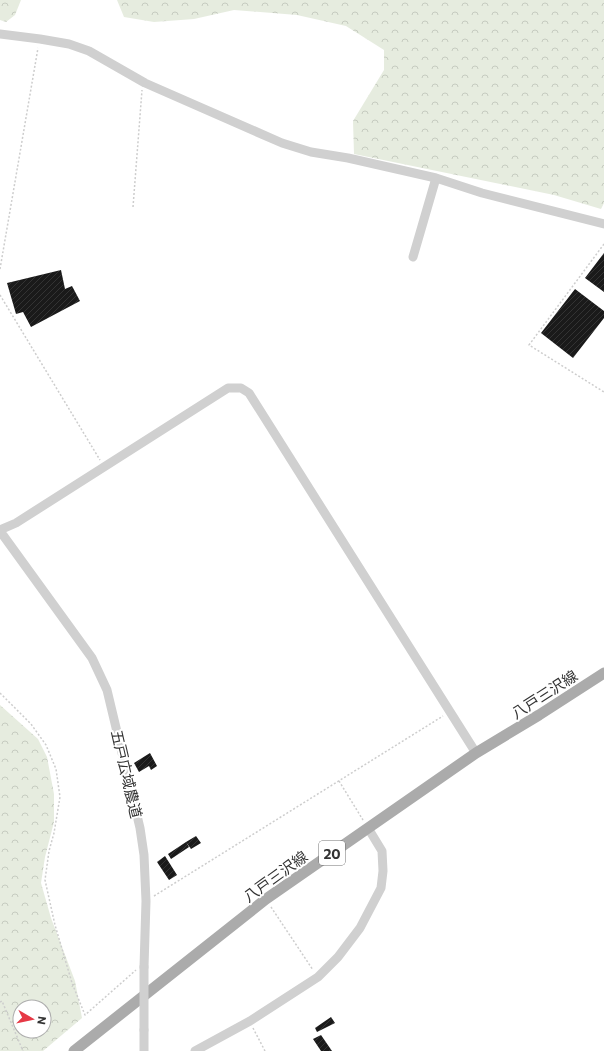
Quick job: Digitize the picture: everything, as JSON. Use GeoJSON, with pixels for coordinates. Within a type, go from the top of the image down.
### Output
{"type":"FeatureCollection","features":[{"type":"Feature","properties":{"kind":"main road","name":"八戸三沢線"},"geometry":{"type":"LineString","coordinates":[[74,1051],[266,900],[476,754],[540,715],[604,673]]}},
{"type":"Feature","properties":{"kind":"street"},"geometry":{"type":"LineString","coordinates":[[0,34],[40,38],[69,44],[89,51],[145,84],[282,142],[312,152],[348,158],[436,178],[482,193],[604,224]]}},
{"type":"Feature","properties":{"kind":"street"},"geometry":{"type":"LineString","coordinates":[[413,257],[436,178]]}},
{"type":"Feature","properties":{"kind":"street"},"geometry":{"type":"LineString","coordinates":[[0,530],[16,523],[228,388],[241,388],[249,393],[476,754]]}},
{"type":"Feature","properties":{"kind":"street","name":"五戸広域農道"},"geometry":{"type":"LineString","coordinates":[[0,530],[92,658],[107,690],[140,828],[144,855],[146,901],[144,1051]]}},
{"type":"Feature","properties":{"kind":"street"},"geometry":{"type":"LineString","coordinates":[[195,1051],[250,1022],[318,977],[338,957],[360,928],[381,888],[383,871],[382,851],[368,828]]}},
{"type":"Feature","properties":{"kind":"path"},"geometry":{"type":"LineString","coordinates":[[0,269],[40,38]]}},
{"type":"Feature","properties":{"kind":"path"},"geometry":{"type":"LineString","coordinates":[[133,207],[142,90],[145,84]]}},
{"type":"Feature","properties":{"kind":"path"},"geometry":{"type":"LineString","coordinates":[[604,244],[529,345],[604,392]]}},
{"type":"Feature","properties":{"kind":"path"},"geometry":{"type":"LineString","coordinates":[[0,295],[104,467]]}},
{"type":"Feature","properties":{"kind":"path"},"geometry":{"type":"LineString","coordinates":[[0,692],[31,724],[46,745],[56,769],[60,797],[54,833],[49,851],[45,880],[55,925],[72,983],[85,1015],[145,965]]}},
{"type":"Feature","properties":{"kind":"path"},"geometry":{"type":"LineString","coordinates":[[146,901],[450,712]]}},
{"type":"Feature","properties":{"kind":"path"},"geometry":{"type":"LineString","coordinates":[[339,781],[368,828]]}},
{"type":"Feature","properties":{"kind":"path"},"geometry":{"type":"LineString","coordinates":[[266,900],[318,977]]}},
{"type":"Feature","properties":{"kind":"path"},"geometry":{"type":"LineString","coordinates":[[0,1002],[2,1001],[24,1051]]}},
{"type":"Feature","properties":{"kind":"path"},"geometry":{"type":"LineString","coordinates":[[250,1022],[265,1051]]}},
{"type":"Feature","properties":{"kind":"green space"},"geometry":{"type":"Polygon","coordinates":[[[0,0],[21,0],[15,15],[6,22],[0,20],[0,0]]]}},
{"type":"Feature","properties":{"kind":"green space"},"geometry":{"type":"Polygon","coordinates":[[[117,0],[604,0],[604,203],[601,209],[554,195],[354,154],[353,121],[384,70],[384,50],[346,26],[297,15],[234,10],[194,19],[154,22],[124,17],[117,0]]]}},
{"type":"Feature","properties":{"kind":"green space"},"geometry":{"type":"Polygon","coordinates":[[[0,705],[38,739],[47,757],[54,794],[54,822],[45,857],[41,883],[51,918],[75,981],[82,1018],[43,1051],[0,1051],[0,705]]]}},
{"type":"Feature","properties":{"kind":"building"},"geometry":{"type":"Polygon","coordinates":[[[604,253],[604,292],[585,278],[604,253]]]}},
{"type":"Feature","properties":{"kind":"building"},"geometry":{"type":"Polygon","coordinates":[[[61,270],[65,289],[72,286],[80,301],[31,327],[23,312],[16,314],[7,283],[61,270]]]}},
{"type":"Feature","properties":{"kind":"building"},"geometry":{"type":"Polygon","coordinates":[[[575,289],[604,311],[604,318],[573,358],[541,333],[575,289]]]}},
{"type":"Feature","properties":{"kind":"building"},"geometry":{"type":"Polygon","coordinates":[[[150,753],[157,766],[151,770],[149,766],[139,772],[134,763],[150,753]]]}},
{"type":"Feature","properties":{"kind":"building"},"geometry":{"type":"Polygon","coordinates":[[[196,836],[201,843],[191,849],[186,842],[196,836]]]}},
{"type":"Feature","properties":{"kind":"building"},"geometry":{"type":"Polygon","coordinates":[[[186,842],[189,847],[171,859],[168,854],[186,842]]]}},
{"type":"Feature","properties":{"kind":"building"},"geometry":{"type":"Polygon","coordinates":[[[165,856],[177,875],[169,880],[157,862],[165,856]]]}},
{"type":"Feature","properties":{"kind":"building"},"geometry":{"type":"Polygon","coordinates":[[[331,1017],[335,1023],[317,1032],[315,1028],[331,1017]]]}},
{"type":"Feature","properties":{"kind":"building"},"geometry":{"type":"Polygon","coordinates":[[[321,1035],[332,1051],[321,1051],[313,1039],[321,1035]]]}}]}
